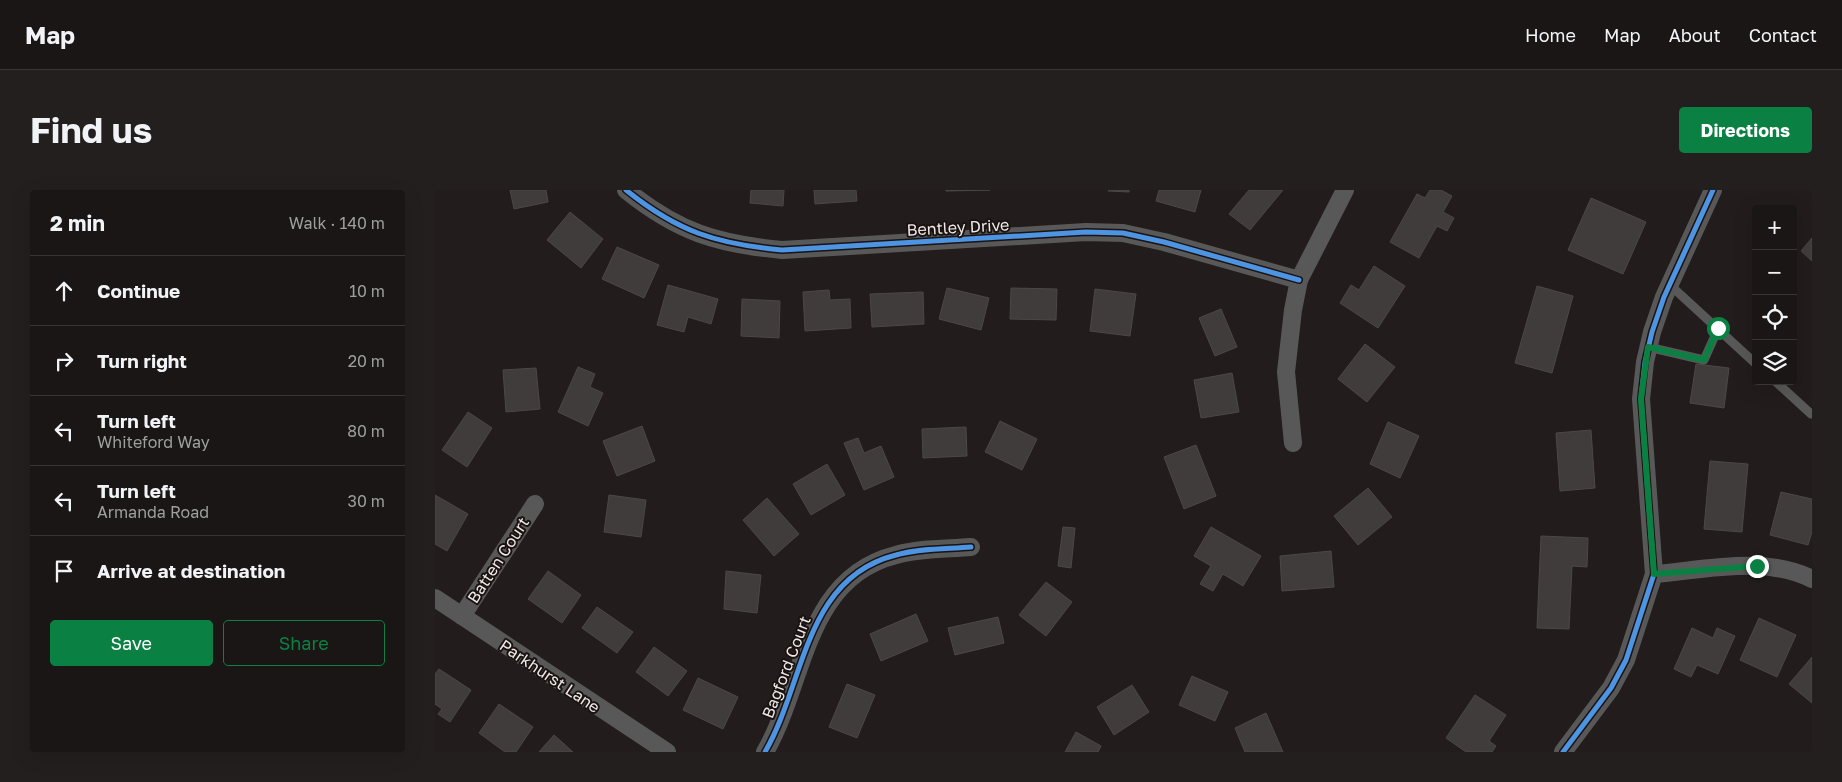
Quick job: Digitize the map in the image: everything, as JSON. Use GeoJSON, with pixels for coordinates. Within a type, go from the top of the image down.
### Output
{"type":"FeatureCollection","features":[{"type":"Feature","properties":{"kind":"street","name":"Bentley Drive"},"geometry":{"type":"LineString","coordinates":[[626,190],[655,213],[699,235],[742,246],[782,250],[1086,232],[1123,233],[1164,242],[1299,280]]}},
{"type":"Feature","properties":{"kind":"street"},"geometry":{"type":"LineString","coordinates":[[1293,443],[1287,344],[1299,280],[1345,190]]}},
{"type":"Feature","properties":{"kind":"street"},"geometry":{"type":"LineString","coordinates":[[1563,752],[1611,688],[1626,660],[1654,574],[1641,399],[1648,347],[1670,285],[1713,190]]}},
{"type":"Feature","properties":{"kind":"street","name":"Batten Court"},"geometry":{"type":"LineString","coordinates":[[462,616],[535,504]]}},
{"type":"Feature","properties":{"kind":"street","name":"Bagford Court"},"geometry":{"type":"LineString","coordinates":[[765,752],[793,690],[814,626],[825,604],[837,590],[861,571],[895,555],[971,547]]}},
{"type":"Feature","properties":{"kind":"street"},"geometry":{"type":"LineString","coordinates":[[1654,574],[1757,566],[1787,570],[1812,578]]}},
{"type":"Feature","properties":{"kind":"street","name":"Parkhurst Lane"},"geometry":{"type":"LineString","coordinates":[[435,598],[667,752]]}},
{"type":"Feature","properties":{"kind":"lane"},"geometry":{"type":"LineString","coordinates":[[1670,285],[1752,360]]}},
{"type":"Feature","properties":{"kind":"lane"},"geometry":{"type":"LineString","coordinates":[[1648,347],[1704,360],[1718,328]]}},
{"type":"Feature","properties":{"kind":"lane"},"geometry":{"type":"LineString","coordinates":[[1779,385],[1811,414]]}},
{"type":"Feature","properties":{"kind":"building"},"geometry":{"type":"Polygon","coordinates":[[[510,190],[546,190],[548,202],[514,209],[510,190]]]}},
{"type":"Feature","properties":{"kind":"building"},"geometry":{"type":"Polygon","coordinates":[[[751,190],[784,190],[783,206],[750,203],[751,190]]]}},
{"type":"Feature","properties":{"kind":"building"},"geometry":{"type":"Polygon","coordinates":[[[814,190],[856,190],[857,201],[815,204],[814,190]]]}},
{"type":"Feature","properties":{"kind":"building"},"geometry":{"type":"Polygon","coordinates":[[[946,190],[990,190],[946,191],[946,190]]]}},
{"type":"Feature","properties":{"kind":"building"},"geometry":{"type":"Polygon","coordinates":[[[1129,190],[1129,192],[1108,191],[1129,190]]]}},
{"type":"Feature","properties":{"kind":"building"},"geometry":{"type":"Polygon","coordinates":[[[1159,190],[1201,190],[1195,212],[1156,201],[1159,190]]]}},
{"type":"Feature","properties":{"kind":"building"},"geometry":{"type":"Polygon","coordinates":[[[1249,190],[1283,190],[1250,230],[1229,214],[1249,190]]]}},
{"type":"Feature","properties":{"kind":"building"},"geometry":{"type":"Polygon","coordinates":[[[1430,190],[1441,190],[1452,196],[1443,212],[1454,218],[1447,231],[1437,226],[1419,258],[1390,242],[1417,194],[1425,198],[1430,190]]]}},
{"type":"Feature","properties":{"kind":"building"},"geometry":{"type":"Polygon","coordinates":[[[1591,198],[1646,222],[1623,274],[1568,250],[1591,198]]]}},
{"type":"Feature","properties":{"kind":"building"},"geometry":{"type":"Polygon","coordinates":[[[570,212],[603,239],[581,268],[547,240],[570,212]]]}},
{"type":"Feature","properties":{"kind":"building"},"geometry":{"type":"Polygon","coordinates":[[[1812,238],[1812,261],[1801,251],[1812,238]]]}},
{"type":"Feature","properties":{"kind":"building"},"geometry":{"type":"Polygon","coordinates":[[[617,247],[659,265],[644,298],[602,279],[617,247]]]}},
{"type":"Feature","properties":{"kind":"building"},"geometry":{"type":"Polygon","coordinates":[[[1374,266],[1405,286],[1378,328],[1340,303],[1351,285],[1359,290],[1374,266]]]}},
{"type":"Feature","properties":{"kind":"building"},"geometry":{"type":"Polygon","coordinates":[[[668,285],[718,299],[711,324],[688,317],[684,332],[657,325],[668,285]]]}},
{"type":"Feature","properties":{"kind":"building"},"geometry":{"type":"Polygon","coordinates":[[[1537,286],[1573,296],[1552,373],[1515,363],[1537,286]]]}},
{"type":"Feature","properties":{"kind":"building"},"geometry":{"type":"Polygon","coordinates":[[[947,288],[989,298],[981,330],[939,319],[947,288]]]}},
{"type":"Feature","properties":{"kind":"building"},"geometry":{"type":"Polygon","coordinates":[[[1011,288],[1057,289],[1056,320],[1010,319],[1011,288]]]}},
{"type":"Feature","properties":{"kind":"building"},"geometry":{"type":"Polygon","coordinates":[[[1095,289],[1136,294],[1130,336],[1090,331],[1095,289]]]}},
{"type":"Feature","properties":{"kind":"building"},"geometry":{"type":"Polygon","coordinates":[[[829,290],[830,300],[850,299],[851,328],[805,331],[803,292],[829,290]]]}},
{"type":"Feature","properties":{"kind":"building"},"geometry":{"type":"Polygon","coordinates":[[[923,292],[924,324],[872,327],[870,294],[923,292]]]}},
{"type":"Feature","properties":{"kind":"building"},"geometry":{"type":"Polygon","coordinates":[[[742,299],[780,301],[779,338],[741,336],[742,299]]]}},
{"type":"Feature","properties":{"kind":"building"},"geometry":{"type":"Polygon","coordinates":[[[1221,309],[1237,347],[1215,356],[1199,318],[1221,309]]]}},
{"type":"Feature","properties":{"kind":"building"},"geometry":{"type":"Polygon","coordinates":[[[1365,344],[1395,367],[1367,402],[1338,379],[1365,344]]]}},
{"type":"Feature","properties":{"kind":"building"},"geometry":{"type":"Polygon","coordinates":[[[1696,364],[1729,368],[1724,408],[1690,403],[1696,364]]]}},
{"type":"Feature","properties":{"kind":"building"},"geometry":{"type":"Polygon","coordinates":[[[578,367],[595,374],[590,387],[603,393],[588,426],[558,412],[578,367]]]}},
{"type":"Feature","properties":{"kind":"building"},"geometry":{"type":"Polygon","coordinates":[[[536,368],[540,409],[506,412],[503,370],[536,368]]]}},
{"type":"Feature","properties":{"kind":"building"},"geometry":{"type":"Polygon","coordinates":[[[1232,373],[1239,412],[1201,418],[1194,380],[1232,373]]]}},
{"type":"Feature","properties":{"kind":"building"},"geometry":{"type":"Polygon","coordinates":[[[468,412],[492,428],[467,467],[442,450],[468,412]]]}},
{"type":"Feature","properties":{"kind":"building"},"geometry":{"type":"Polygon","coordinates":[[[1000,421],[1037,439],[1022,470],[985,452],[1000,421]]]}},
{"type":"Feature","properties":{"kind":"building"},"geometry":{"type":"Polygon","coordinates":[[[1388,422],[1419,436],[1400,478],[1370,464],[1388,422]]]}},
{"type":"Feature","properties":{"kind":"building"},"geometry":{"type":"Polygon","coordinates":[[[642,426],[655,461],[617,476],[603,441],[642,426]]]}},
{"type":"Feature","properties":{"kind":"building"},"geometry":{"type":"Polygon","coordinates":[[[966,427],[967,456],[923,458],[922,429],[966,427]]]}},
{"type":"Feature","properties":{"kind":"building"},"geometry":{"type":"Polygon","coordinates":[[[1591,430],[1595,488],[1560,491],[1556,433],[1591,430]]]}},
{"type":"Feature","properties":{"kind":"building"},"geometry":{"type":"Polygon","coordinates":[[[858,438],[864,453],[881,446],[894,477],[864,490],[844,443],[858,438]]]}},
{"type":"Feature","properties":{"kind":"building"},"geometry":{"type":"Polygon","coordinates":[[[1196,445],[1216,496],[1184,509],[1164,457],[1196,445]]]}},
{"type":"Feature","properties":{"kind":"building"},"geometry":{"type":"Polygon","coordinates":[[[1710,461],[1748,464],[1742,532],[1704,529],[1710,461]]]}},
{"type":"Feature","properties":{"kind":"building"},"geometry":{"type":"Polygon","coordinates":[[[827,464],[845,495],[811,515],[793,484],[827,464]]]}},
{"type":"Feature","properties":{"kind":"building"},"geometry":{"type":"Polygon","coordinates":[[[1368,488],[1392,517],[1358,545],[1334,516],[1368,488]]]}},
{"type":"Feature","properties":{"kind":"building"},"geometry":{"type":"Polygon","coordinates":[[[1781,492],[1812,499],[1812,532],[1808,545],[1770,535],[1781,492]]]}},
{"type":"Feature","properties":{"kind":"building"},"geometry":{"type":"Polygon","coordinates":[[[435,495],[468,514],[447,551],[435,544],[435,495]]]}},
{"type":"Feature","properties":{"kind":"building"},"geometry":{"type":"Polygon","coordinates":[[[609,495],[646,500],[641,537],[604,532],[609,495]]]}},
{"type":"Feature","properties":{"kind":"building"},"geometry":{"type":"Polygon","coordinates":[[[767,498],[799,534],[774,556],[743,520],[767,498]]]}},
{"type":"Feature","properties":{"kind":"building"},"geometry":{"type":"Polygon","coordinates":[[[1063,527],[1075,528],[1071,568],[1058,566],[1063,527]]]}},
{"type":"Feature","properties":{"kind":"building"},"geometry":{"type":"Polygon","coordinates":[[[1211,527],[1261,556],[1243,586],[1223,574],[1213,591],[1200,584],[1211,566],[1194,556],[1211,527]]]}},
{"type":"Feature","properties":{"kind":"building"},"geometry":{"type":"Polygon","coordinates":[[[1541,536],[1588,538],[1587,567],[1572,566],[1569,629],[1537,628],[1541,536]]]}},
{"type":"Feature","properties":{"kind":"building"},"geometry":{"type":"Polygon","coordinates":[[[1331,551],[1334,587],[1282,591],[1280,556],[1331,551]]]}},
{"type":"Feature","properties":{"kind":"building"},"geometry":{"type":"Polygon","coordinates":[[[548,571],[581,595],[562,623],[528,599],[548,571]]]}},
{"type":"Feature","properties":{"kind":"building"},"geometry":{"type":"Polygon","coordinates":[[[726,571],[761,575],[757,613],[724,609],[726,571]]]}},
{"type":"Feature","properties":{"kind":"building"},"geometry":{"type":"Polygon","coordinates":[[[1046,582],[1072,602],[1046,636],[1019,615],[1046,582]]]}},
{"type":"Feature","properties":{"kind":"building"},"geometry":{"type":"Polygon","coordinates":[[[597,607],[633,632],[617,653],[582,628],[597,607]]]}},
{"type":"Feature","properties":{"kind":"building"},"geometry":{"type":"Polygon","coordinates":[[[916,614],[928,641],[881,661],[870,634],[916,614]]]}},
{"type":"Feature","properties":{"kind":"building"},"geometry":{"type":"Polygon","coordinates":[[[998,617],[1004,643],[955,655],[948,628],[998,617]]]}},
{"type":"Feature","properties":{"kind":"building"},"geometry":{"type":"Polygon","coordinates":[[[1759,618],[1796,635],[1777,677],[1740,660],[1759,618]]]}},
{"type":"Feature","properties":{"kind":"building"},"geometry":{"type":"Polygon","coordinates":[[[1692,628],[1713,638],[1717,628],[1735,636],[1718,674],[1697,665],[1691,677],[1674,669],[1692,628]]]}},
{"type":"Feature","properties":{"kind":"building"},"geometry":{"type":"Polygon","coordinates":[[[654,647],[687,671],[668,696],[636,672],[654,647]]]}},
{"type":"Feature","properties":{"kind":"building"},"geometry":{"type":"Polygon","coordinates":[[[1812,657],[1812,703],[1789,684],[1812,657]]]}},
{"type":"Feature","properties":{"kind":"building"},"geometry":{"type":"Polygon","coordinates":[[[439,669],[471,690],[450,722],[438,714],[442,709],[435,704],[435,674],[439,669]]]}},
{"type":"Feature","properties":{"kind":"building"},"geometry":{"type":"Polygon","coordinates":[[[1192,676],[1228,692],[1215,721],[1179,705],[1192,676]]]}},
{"type":"Feature","properties":{"kind":"building"},"geometry":{"type":"Polygon","coordinates":[[[698,678],[738,697],[723,729],[683,710],[698,678]]]}},
{"type":"Feature","properties":{"kind":"building"},"geometry":{"type":"Polygon","coordinates":[[[847,684],[875,695],[857,738],[829,727],[847,684]]]}},
{"type":"Feature","properties":{"kind":"building"},"geometry":{"type":"Polygon","coordinates":[[[1132,685],[1149,712],[1114,735],[1097,707],[1132,685]]]}},
{"type":"Feature","properties":{"kind":"building"},"geometry":{"type":"Polygon","coordinates":[[[1475,695],[1506,715],[1489,741],[1496,746],[1492,752],[1466,752],[1446,738],[1475,695]]]}},
{"type":"Feature","properties":{"kind":"building"},"geometry":{"type":"Polygon","coordinates":[[[499,704],[533,727],[516,752],[505,752],[479,733],[499,704]]]}},
{"type":"Feature","properties":{"kind":"building"},"geometry":{"type":"Polygon","coordinates":[[[1266,713],[1283,752],[1245,752],[1235,728],[1266,713]]]}},
{"type":"Feature","properties":{"kind":"building"},"geometry":{"type":"Polygon","coordinates":[[[1076,732],[1101,746],[1098,752],[1065,752],[1076,732]]]}},
{"type":"Feature","properties":{"kind":"building"},"geometry":{"type":"Polygon","coordinates":[[[554,735],[573,752],[539,752],[554,735]]]}},
{"type":"Feature","properties":{"kind":"cycle path"},"geometry":{"type":"LineString","coordinates":[[626,190],[663,216],[699,234],[738,244],[759,247],[782,250],[1086,232],[1123,233],[1164,242],[1299,280]]}},
{"type":"Feature","properties":{"kind":"cycle path"},"geometry":{"type":"LineString","coordinates":[[1563,752],[1611,688],[1626,660],[1654,574],[1641,399],[1645,362],[1652,332],[1664,297],[1713,190]]}},
{"type":"Feature","properties":{"kind":"cycle path"},"geometry":{"type":"LineString","coordinates":[[765,752],[778,725],[811,636],[825,609],[842,586],[866,567],[896,555],[924,550],[971,547]]}},
{"type":"Feature","properties":{"kind":"route"},"geometry":{"type":"LineString","coordinates":[[1718,328],[1704,360],[1648,347],[1641,399],[1654,574],[1757,566]]}}]}
